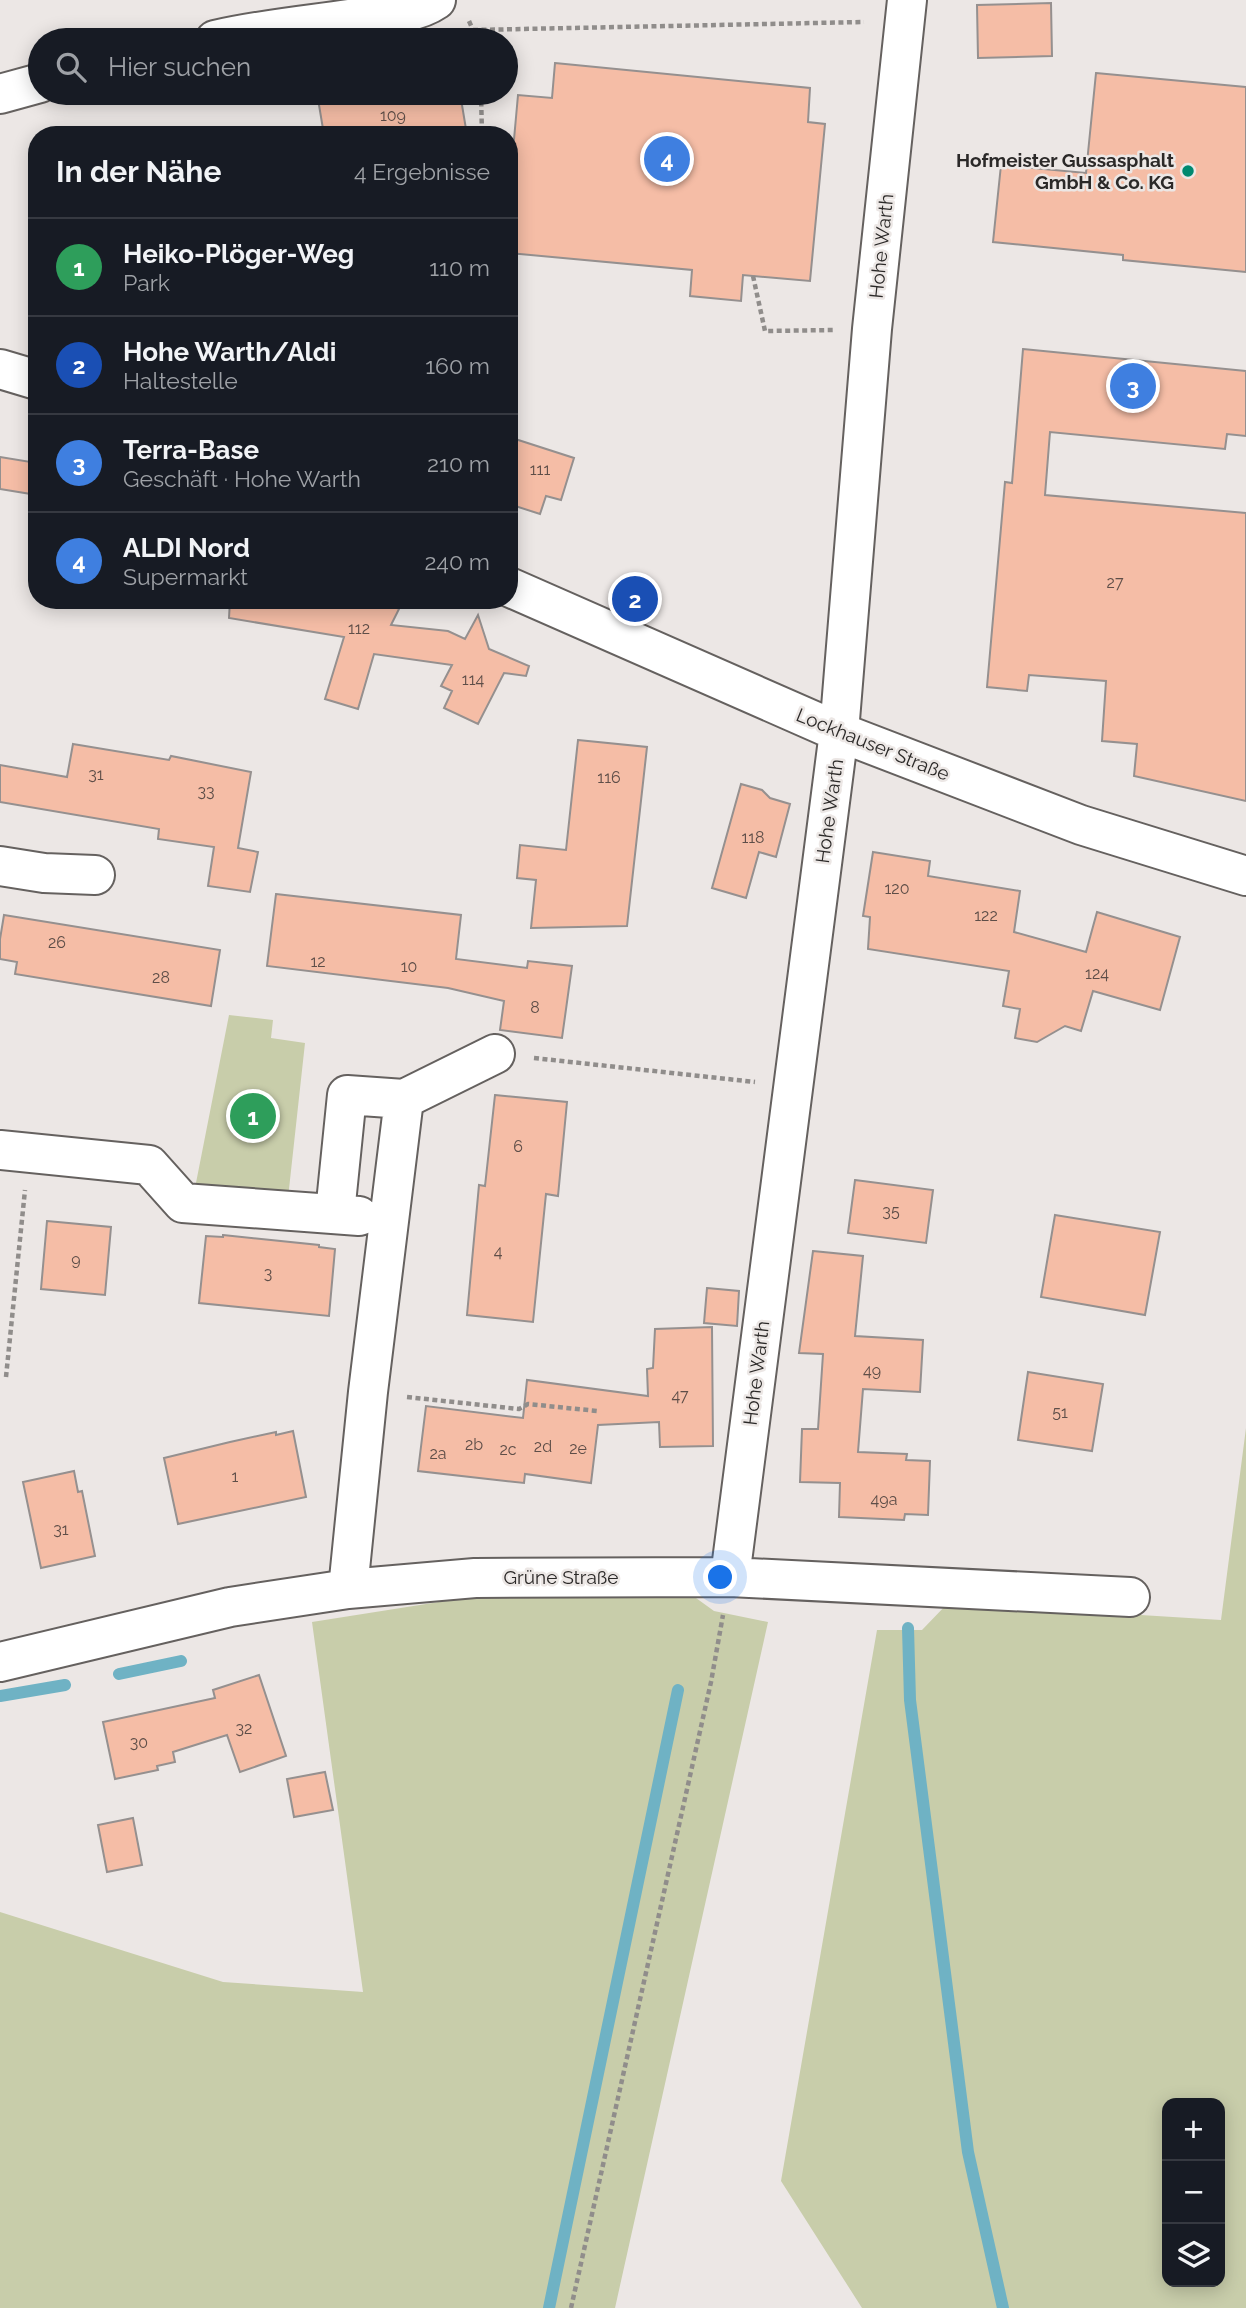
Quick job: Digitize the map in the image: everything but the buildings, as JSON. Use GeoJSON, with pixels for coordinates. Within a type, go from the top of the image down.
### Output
{"type":"FeatureCollection","features":[{"type":"Feature","properties":{"kind":"street"},"geometry":{"type":"LineString","coordinates":[[285,28],[404,12],[433,2]]}},
{"type":"Feature","properties":{"kind":"street","name":"Hohe Warth"},"geometry":{"type":"LineString","coordinates":[[730,1577],[839,733],[872,329],[906,11]]}},
{"type":"Feature","properties":{"kind":"street"},"geometry":{"type":"LineString","coordinates":[[0,94],[28,86]]}},
{"type":"Feature","properties":{"kind":"street"},"geometry":{"type":"LineString","coordinates":[[0,369],[28,377]]}},
{"type":"Feature","properties":{"kind":"street","name":"Lockhauser Straße"},"geometry":{"type":"LineString","coordinates":[[518,591],[839,733],[1081,825],[1246,876]]}},
{"type":"Feature","properties":{"kind":"street"},"geometry":{"type":"LineString","coordinates":[[0,866],[44,873],[95,875]]}},
{"type":"Feature","properties":{"kind":"street"},"geometry":{"type":"LineString","coordinates":[[335,1213],[347,1095],[404,1099],[495,1054]]}},
{"type":"Feature","properties":{"kind":"street"},"geometry":{"type":"LineString","coordinates":[[348,1588],[368,1392],[404,1099]]}},
{"type":"Feature","properties":{"kind":"street"},"geometry":{"type":"LineString","coordinates":[[14,1152],[149,1166],[183,1203],[388,1219]]}},
{"type":"Feature","properties":{"kind":"street","name":"Grüne Straße"},"geometry":{"type":"LineString","coordinates":[[0,1662],[230,1607],[348,1588],[475,1578],[730,1577],[1130,1597]]}},
{"type":"Feature","properties":{"kind":"path"},"geometry":{"type":"LineString","coordinates":[[518,28],[906,11]]}},
{"type":"Feature","properties":{"kind":"path"},"geometry":{"type":"LineString","coordinates":[[481,105],[482,126]]}},
{"type":"Feature","properties":{"kind":"path"},"geometry":{"type":"LineString","coordinates":[[753,276],[765,331],[872,329]]}},
{"type":"Feature","properties":{"kind":"path"},"geometry":{"type":"LineString","coordinates":[[495,1054],[792,1086]]}},
{"type":"Feature","properties":{"kind":"path"},"geometry":{"type":"LineString","coordinates":[[6,1377],[14,1152]]}},
{"type":"Feature","properties":{"kind":"path"},"geometry":{"type":"LineString","coordinates":[[368,1392],[519,1409],[528,1404],[597,1411]]}},
{"type":"Feature","properties":{"kind":"path"},"geometry":{"type":"LineString","coordinates":[[572,2308],[711,1682],[730,1577]]}},
{"type":"Feature","properties":{"kind":"green space"},"geometry":{"type":"Polygon","coordinates":[[[229,1015],[273,1020],[271,1038],[305,1043],[288,1198],[195,1188],[229,1015]]]}},
{"type":"Feature","properties":{"kind":"green space"},"geometry":{"type":"Polygon","coordinates":[[[1246,1428],[1246,2308],[862,2308],[781,2181],[877,1630],[922,1630],[948,1603],[1221,1620],[1246,1428]]]}},
{"type":"Feature","properties":{"kind":"green space"},"geometry":{"type":"Polygon","coordinates":[[[464,1598],[696,1598],[714,1611],[768,1622],[615,2308],[0,2308],[0,1912],[223,1982],[363,1992],[312,1622],[464,1598]]]}},
{"type":"Feature","properties":{"kind":"waterway"},"geometry":{"type":"LineString","coordinates":[[908,1628],[910,1700],[968,2152],[1003,2308]]}},
{"type":"Feature","properties":{"kind":"waterway"},"geometry":{"type":"LineString","coordinates":[[119,1674],[181,1661]]}},
{"type":"Feature","properties":{"kind":"waterway"},"geometry":{"type":"LineString","coordinates":[[0,1696],[65,1685]]}},
{"type":"Feature","properties":{"kind":"waterway"},"geometry":{"type":"LineString","coordinates":[[549,2308],[678,1690]]}},
{"type":"Feature","properties":{"kind":"place","name":"ALDI Nord"},"geometry":{"type":"Point","coordinates":[667,159]}},
{"type":"Feature","properties":{"kind":"place","name":"Hofmeister Gussasphalt GmbH & Co. KG"},"geometry":{"type":"Point","coordinates":[1188,171]}},
{"type":"Feature","properties":{"kind":"place","name":"Terra-Base"},"geometry":{"type":"Point","coordinates":[1133,386]}},
{"type":"Feature","properties":{"kind":"place","name":"Hohe Warth/Aldi"},"geometry":{"type":"Point","coordinates":[635,599]}},
{"type":"Feature","properties":{"kind":"place","name":"Heiko-Plöger-Weg"},"geometry":{"type":"Point","coordinates":[253,1116]}}]}
